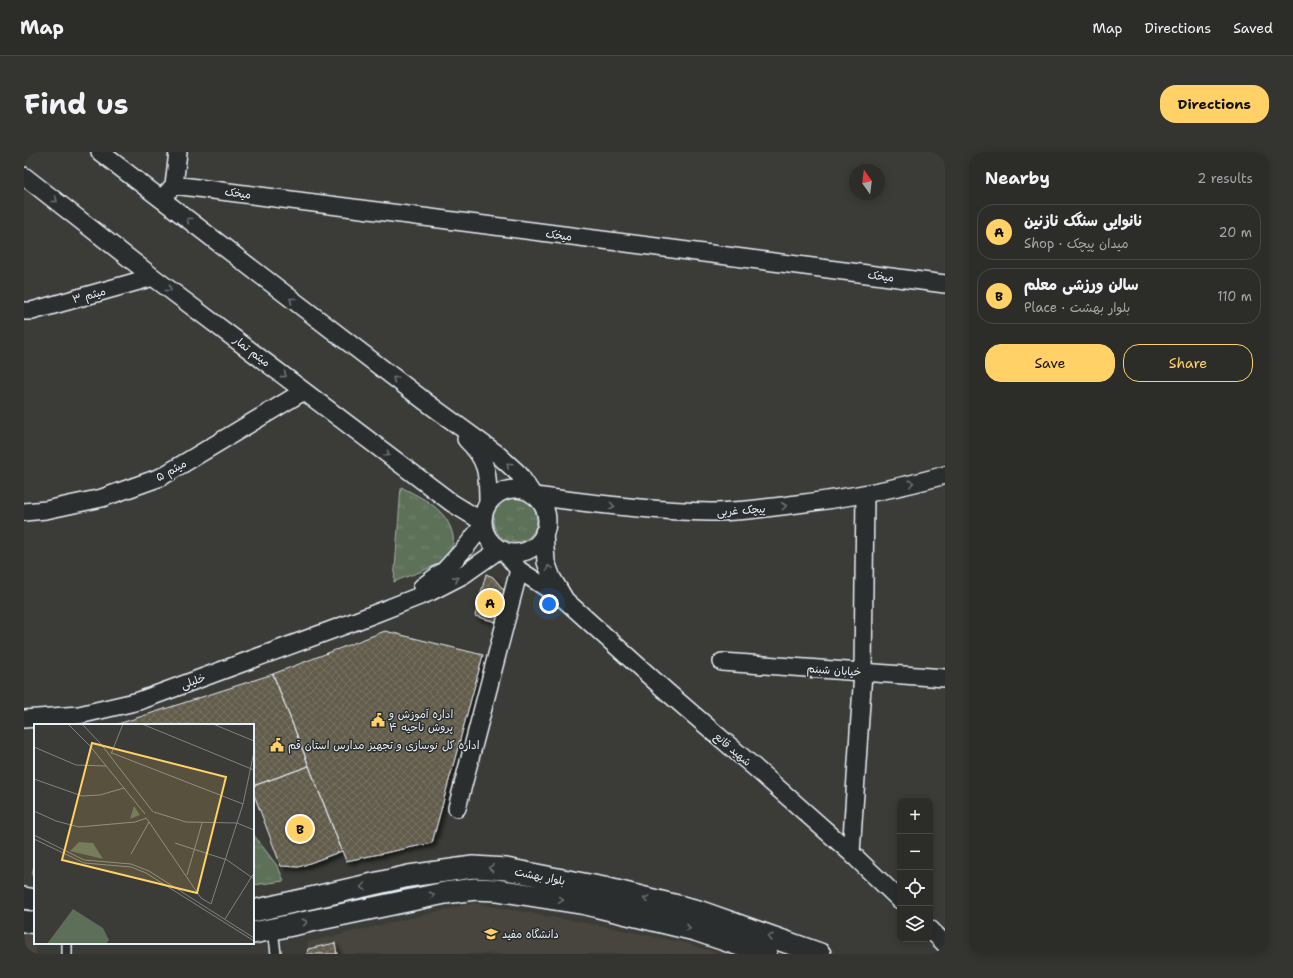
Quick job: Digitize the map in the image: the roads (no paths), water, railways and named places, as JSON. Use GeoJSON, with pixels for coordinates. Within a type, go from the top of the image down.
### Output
{"type":"FeatureCollection","features":[{"type":"Feature","properties":{"kind":"street"},"geometry":{"type":"LineString","coordinates":[[100,152],[426,402],[496,453],[518,474],[542,504],[546,513],[547,523],[539,541],[532,547],[522,551],[513,552],[502,550],[495,546],[484,531],[484,512],[488,503],[495,495],[505,490],[521,490],[534,495]]}},
{"type":"Feature","properties":{"kind":"street"},"geometry":{"type":"LineString","coordinates":[[162,199],[174,185],[178,152]]}},
{"type":"Feature","properties":{"kind":"street","name":"میثم تمار"},"geometry":{"type":"LineString","coordinates":[[24,176],[153,277],[452,503],[483,523]]}},
{"type":"Feature","properties":{"kind":"street","name":"میخک"},"geometry":{"type":"LineString","coordinates":[[174,185],[945,284]]}},
{"type":"Feature","properties":{"kind":"street","name":"میثم ۳"},"geometry":{"type":"LineString","coordinates":[[24,311],[32,311],[153,277]]}},
{"type":"Feature","properties":{"kind":"street","name":"میثم ۵"},"geometry":{"type":"LineString","coordinates":[[24,512],[46,510],[102,498],[161,477],[304,390]]}},
{"type":"Feature","properties":{"kind":"street"},"geometry":{"type":"LineString","coordinates":[[426,402],[475,448],[483,461],[488,475],[488,503]]}},
{"type":"Feature","properties":{"kind":"street","name":"پیچک غربی"},"geometry":{"type":"LineString","coordinates":[[534,495],[638,509],[710,512],[762,509],[865,494],[945,475]]}},
{"type":"Feature","properties":{"kind":"street"},"geometry":{"type":"LineString","coordinates":[[851,853],[863,672],[865,494]]}},
{"type":"Feature","properties":{"kind":"street"},"geometry":{"type":"LineString","coordinates":[[546,513],[550,509],[573,501]]}},
{"type":"Feature","properties":{"kind":"street"},"geometry":{"type":"LineString","coordinates":[[356,621],[422,587],[445,570],[466,547],[483,523]]}},
{"type":"Feature","properties":{"kind":"street"},"geometry":{"type":"LineString","coordinates":[[544,532],[546,562],[552,578],[565,600]]}},
{"type":"Feature","properties":{"kind":"street"},"geometry":{"type":"LineString","coordinates":[[502,550],[519,570],[565,600]]}},
{"type":"Feature","properties":{"kind":"street"},"geometry":{"type":"LineString","coordinates":[[356,621],[430,592],[463,575],[502,550]]}},
{"type":"Feature","properties":{"kind":"street"},"geometry":{"type":"LineString","coordinates":[[457,808],[519,570]]}},
{"type":"Feature","properties":{"kind":"street","name":"شهید قانع"},"geometry":{"type":"LineString","coordinates":[[565,600],[666,691],[851,853],[897,897]]}},
{"type":"Feature","properties":{"kind":"street","name":"خلیلی"},"geometry":{"type":"LineString","coordinates":[[24,719],[79,715],[139,701],[356,621]]}},
{"type":"Feature","properties":{"kind":"street","name":"خیابان شبنم"},"geometry":{"type":"LineString","coordinates":[[722,662],[945,678]]}},
{"type":"Feature","properties":{"kind":"street","name":"بلوار بهشت"},"geometry":{"type":"LineString","coordinates":[[254,910],[409,876],[472,867],[506,869],[604,888],[698,911],[820,954]]}},
{"type":"Feature","properties":{"kind":"street","name":"بلوار بهشت"},"geometry":{"type":"LineString","coordinates":[[254,933],[445,893],[475,889],[497,890],[586,904],[694,930],[766,954]]}},
{"type":"Feature","properties":{"kind":"street"},"geometry":{"type":"LineString","coordinates":[[24,898],[34,900]]}},
{"type":"Feature","properties":{"kind":"street"},"geometry":{"type":"LineString","coordinates":[[24,921],[34,923]]}},
{"type":"Feature","properties":{"kind":"street"},"geometry":{"type":"LineString","coordinates":[[933,932],[945,944]]}},
{"type":"Feature","properties":{"kind":"lane"},"geometry":{"type":"LineString","coordinates":[[273,929],[276,954]]}},
{"type":"Feature","properties":{"kind":"place","name":"نانوایی سنگک نازنین"},"geometry":{"type":"Point","coordinates":[490,603]}},
{"type":"Feature","properties":{"kind":"place","name":"اداره آموزش و پروش ناحیه ۴"},"geometry":{"type":"Point","coordinates":[378,720]}},
{"type":"Feature","properties":{"kind":"place","name":"اداره کل نوسازی و تجهیز مدارس استان قم"},"geometry":{"type":"Point","coordinates":[277,745]}},
{"type":"Feature","properties":{"kind":"place","name":"سالن ورزشی معلم"},"geometry":{"type":"Point","coordinates":[300,829]}},
{"type":"Feature","properties":{"kind":"place","name":"دانشگاه مفید"},"geometry":{"type":"Point","coordinates":[491,934]}}]}
